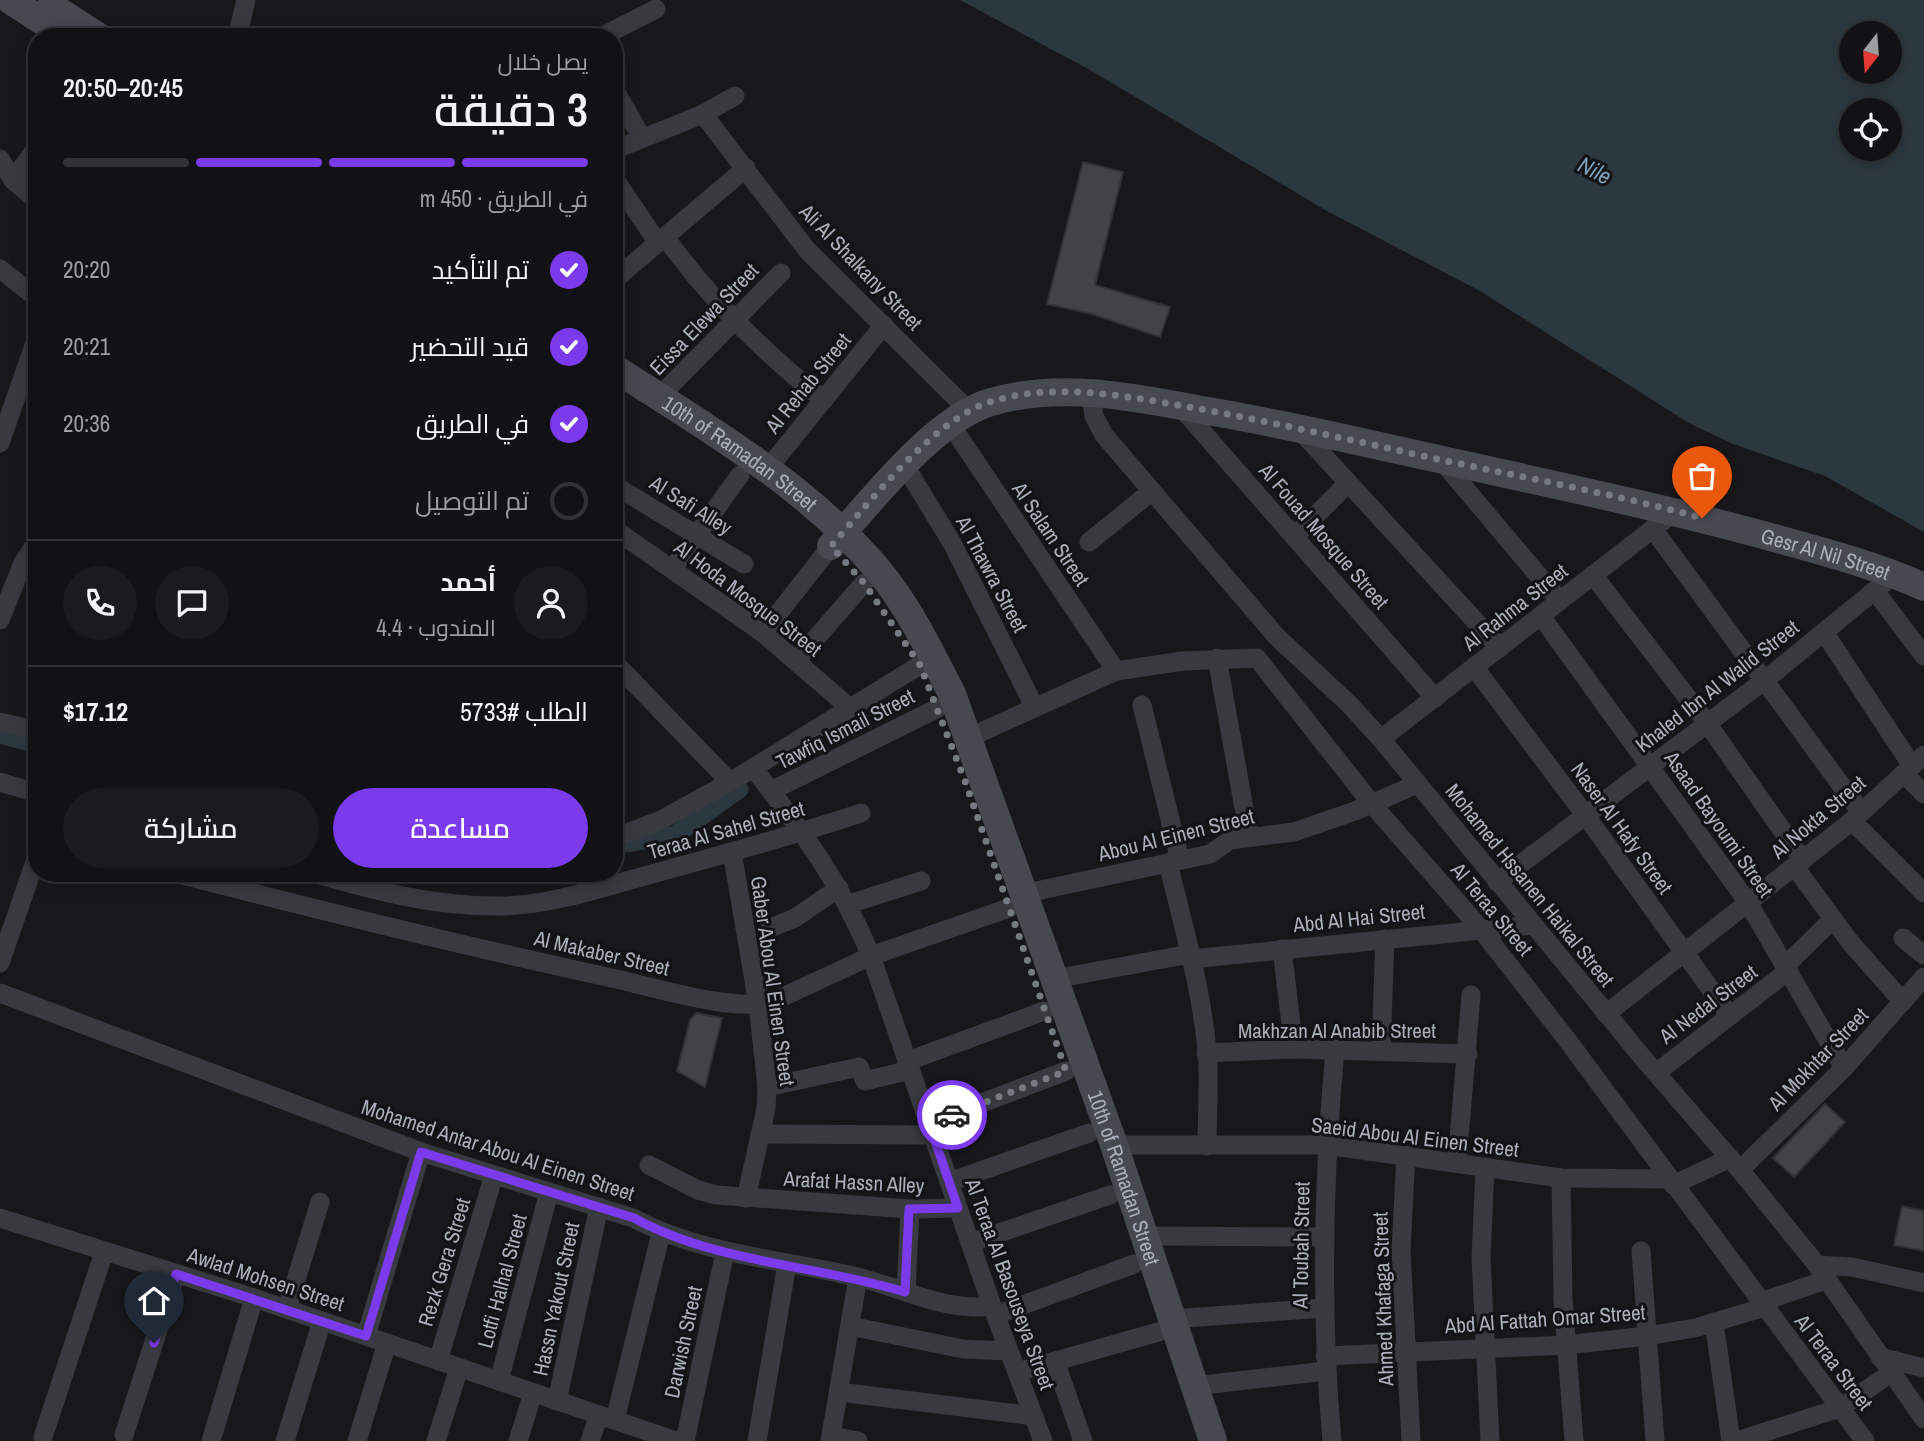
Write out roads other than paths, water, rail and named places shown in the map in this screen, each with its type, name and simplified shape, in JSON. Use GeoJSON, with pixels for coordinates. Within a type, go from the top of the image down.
{"type":"FeatureCollection","features":[{"type":"Feature","properties":{"kind":"main road"},"geometry":{"type":"LineString","coordinates":[[10,0],[53,28]]}},
{"type":"Feature","properties":{"kind":"main road"},"geometry":{"type":"LineString","coordinates":[[42,0],[85,28]]}},
{"type":"Feature","properties":{"kind":"main road","name":"10th of Ramadan Street"},"geometry":{"type":"LineString","coordinates":[[623,374],[659,397],[880,573],[952,694],[968,738],[1016,901],[1044,1011],[1066,1071],[1101,1139],[1143,1236],[1196,1441]]}},
{"type":"Feature","properties":{"kind":"main road","name":"Gesr Al Nil Street"},"geometry":{"type":"LineString","coordinates":[[837,539],[905,466],[959,416],[1012,397],[1091,393],[1178,405],[1298,428],[1676,511],[1885,582],[1924,587]]}},
{"type":"Feature","properties":{"kind":"main road","name":"10th of Ramadan Street"},"geometry":{"type":"LineString","coordinates":[[623,394],[687,436],[753,473]]}},
{"type":"Feature","properties":{"kind":"main road","name":"10th of Ramadan Street"},"geometry":{"type":"LineString","coordinates":[[837,539],[920,665],[1016,901],[1054,979],[1101,1139],[1110,1195],[1134,1264],[1194,1386],[1213,1441]]}},
{"type":"Feature","properties":{"kind":"street"},"geometry":{"type":"LineString","coordinates":[[239,28],[246,0]]}},
{"type":"Feature","properties":{"kind":"street"},"geometry":{"type":"LineString","coordinates":[[619,28],[656,9]]}},
{"type":"Feature","properties":{"kind":"street"},"geometry":{"type":"LineString","coordinates":[[623,146],[703,114],[735,96]]}},
{"type":"Feature","properties":{"kind":"street"},"geometry":{"type":"LineString","coordinates":[[623,105],[642,138]]}},
{"type":"Feature","properties":{"kind":"street","name":"Ali Al Shalkany Street"},"geometry":{"type":"LineString","coordinates":[[703,114],[807,250],[884,325],[959,416]]}},
{"type":"Feature","properties":{"kind":"street"},"geometry":{"type":"LineString","coordinates":[[0,159],[13,180],[28,193]]}},
{"type":"Feature","properties":{"kind":"street"},"geometry":{"type":"LineString","coordinates":[[13,180],[28,162]]}},
{"type":"Feature","properties":{"kind":"street"},"geometry":{"type":"LineString","coordinates":[[623,272],[746,168]]}},
{"type":"Feature","properties":{"kind":"street"},"geometry":{"type":"LineString","coordinates":[[623,190],[661,240],[733,322],[777,364],[824,400]]}},
{"type":"Feature","properties":{"kind":"street"},"geometry":{"type":"LineString","coordinates":[[0,269],[28,291]]}},
{"type":"Feature","properties":{"kind":"street","name":"Eissa Elewa Street"},"geometry":{"type":"LineString","coordinates":[[659,397],[781,273]]}},
{"type":"Feature","properties":{"kind":"street","name":"Al Rehab Street"},"geometry":{"type":"LineString","coordinates":[[673,568],[696,536],[824,400],[884,325]]}},
{"type":"Feature","properties":{"kind":"street"},"geometry":{"type":"LineString","coordinates":[[0,443],[28,363]]}},
{"type":"Feature","properties":{"kind":"street","name":"Mohamed Hssanen Haikal Street"},"geometry":{"type":"LineString","coordinates":[[1091,393],[1094,416],[1104,435],[1276,637],[1349,704],[1381,739],[1606,1014],[1735,1164],[1821,1273],[1924,1419]]}},
{"type":"Feature","properties":{"kind":"street","name":"Al Fouad Mosque Street"},"geometry":{"type":"LineString","coordinates":[[1178,405],[1435,698]]}},
{"type":"Feature","properties":{"kind":"street","name":"Al Salam Street"},"geometry":{"type":"LineString","coordinates":[[959,416],[1116,671]]}},
{"type":"Feature","properties":{"kind":"street"},"geometry":{"type":"LineString","coordinates":[[1298,428],[1500,648]]}},
{"type":"Feature","properties":{"kind":"street"},"geometry":{"type":"LineString","coordinates":[[1441,460],[1560,601]]}},
{"type":"Feature","properties":{"kind":"street","name":"Al Thawra Street"},"geometry":{"type":"LineString","coordinates":[[905,466],[958,554],[1034,706]]}},
{"type":"Feature","properties":{"kind":"street"},"geometry":{"type":"LineString","coordinates":[[1294,537],[1348,483]]}},
{"type":"Feature","properties":{"kind":"street","name":"Al Safi Alley"},"geometry":{"type":"LineString","coordinates":[[623,491],[744,564]]}},
{"type":"Feature","properties":{"kind":"street"},"geometry":{"type":"LineString","coordinates":[[1089,542],[1152,491]]}},
{"type":"Feature","properties":{"kind":"street","name":"Al Rahma Street"},"geometry":{"type":"LineString","coordinates":[[1381,739],[1676,511]]}},
{"type":"Feature","properties":{"kind":"street"},"geometry":{"type":"LineString","coordinates":[[1653,529],[1765,681],[1857,816],[1924,893]]}},
{"type":"Feature","properties":{"kind":"street","name":"Al Hoda Mosque Street"},"geometry":{"type":"LineString","coordinates":[[623,535],[763,634],[850,708]]}},
{"type":"Feature","properties":{"kind":"street"},"geometry":{"type":"LineString","coordinates":[[763,634],[837,539]]}},
{"type":"Feature","properties":{"kind":"street"},"geometry":{"type":"LineString","coordinates":[[0,620],[28,556]]}},
{"type":"Feature","properties":{"kind":"street"},"geometry":{"type":"LineString","coordinates":[[1593,575],[1707,723],[1833,919],[1903,1003]]}},
{"type":"Feature","properties":{"kind":"street"},"geometry":{"type":"LineString","coordinates":[[1885,582],[1924,656]]}},
{"type":"Feature","properties":{"kind":"street","name":"Khaled Ibn Al Walid Street"},"geometry":{"type":"LineString","coordinates":[[1497,882],[1765,681],[1885,582]]}},
{"type":"Feature","properties":{"kind":"street"},"geometry":{"type":"LineString","coordinates":[[796,661],[864,583]]}},
{"type":"Feature","properties":{"kind":"street","name":"Asaad Bayoumi Street"},"geometry":{"type":"LineString","coordinates":[[1541,615],[1749,904],[1844,1068]]}},
{"type":"Feature","properties":{"kind":"street"},"geometry":{"type":"LineString","coordinates":[[1824,632],[1913,765],[1924,793]]}},
{"type":"Feature","properties":{"kind":"street","name":"Al Teraa Street"},"geometry":{"type":"LineString","coordinates":[[968,738],[1116,671],[1149,664],[1217,658],[1251,657],[1260,661],[1371,803],[1480,928],[1565,1037],[1865,1441]]}},
{"type":"Feature","properties":{"kind":"street"},"geometry":{"type":"LineString","coordinates":[[1217,658],[1250,836]]}},
{"type":"Feature","properties":{"kind":"street","name":"Teraa Al Sahel Street"},"geometry":{"type":"LineString","coordinates":[[623,835],[659,821],[730,782],[920,665]]}},
{"type":"Feature","properties":{"kind":"street","name":"Naser Al Hafy Street"},"geometry":{"type":"LineString","coordinates":[[1474,667],[1586,816],[1730,1016]]}},
{"type":"Feature","properties":{"kind":"street"},"geometry":{"type":"LineString","coordinates":[[623,672],[730,782]]}},
{"type":"Feature","properties":{"kind":"street"},"geometry":{"type":"LineString","coordinates":[[1142,705],[1174,862],[1206,1053],[1207,1146]]}},
{"type":"Feature","properties":{"kind":"street","name":"Tawfiq Ismail Street"},"geometry":{"type":"LineString","coordinates":[[771,792],[938,708]]}},
{"type":"Feature","properties":{"kind":"street"},"geometry":{"type":"LineString","coordinates":[[0,722],[28,729]]}},
{"type":"Feature","properties":{"kind":"street","name":"Al Nokta Street"},"geometry":{"type":"LineString","coordinates":[[1606,1014],[1799,864],[1913,765]]}},
{"type":"Feature","properties":{"kind":"street","name":"Al Teraa Al Basouseya Street"},"geometry":{"type":"LineString","coordinates":[[753,768],[803,832],[844,896],[871,956],[970,1243],[1043,1441]]}},
{"type":"Feature","properties":{"kind":"street"},"geometry":{"type":"LineString","coordinates":[[0,782],[28,790]]}},
{"type":"Feature","properties":{"kind":"street","name":"Abou Al Einen Street"},"geometry":{"type":"LineString","coordinates":[[1016,901],[1213,853],[1230,840],[1294,832],[1417,784]]}},
{"type":"Feature","properties":{"kind":"street","name":"Teraa Al Sahel Street"},"geometry":{"type":"LineString","coordinates":[[623,882],[862,813]]}},
{"type":"Feature","properties":{"kind":"street","name":"Gaber Abou Al Einen Street"},"geometry":{"type":"LineString","coordinates":[[732,852],[758,1004],[767,1087],[746,1198]]}},
{"type":"Feature","properties":{"kind":"street"},"geometry":{"type":"LineString","coordinates":[[770,928],[844,896],[921,881]]}},
{"type":"Feature","properties":{"kind":"street"},"geometry":{"type":"LineString","coordinates":[[0,963],[28,882]]}},
{"type":"Feature","properties":{"kind":"street","name":"Al Makaber Street"},"geometry":{"type":"LineString","coordinates":[[210,882],[415,935],[695,997],[758,1004],[774,1001],[871,956],[1016,901]]}},
{"type":"Feature","properties":{"kind":"street","name":"Teraa Al Sahel Street"},"geometry":{"type":"LineString","coordinates":[[348,882],[403,896],[500,906],[567,897],[622,882]]}},
{"type":"Feature","properties":{"kind":"street","name":"Al Nedal Street"},"geometry":{"type":"LineString","coordinates":[[1656,1073],[1787,969],[1833,919]]}},
{"type":"Feature","properties":{"kind":"street","name":"Abd Al Hai Street"},"geometry":{"type":"LineString","coordinates":[[1054,979],[1191,957],[1532,925]]}},
{"type":"Feature","properties":{"kind":"street"},"geometry":{"type":"LineString","coordinates":[[1903,937],[1924,955]]}},
{"type":"Feature","properties":{"kind":"street"},"geometry":{"type":"LineString","coordinates":[[1381,1049],[1385,939]]}},
{"type":"Feature","properties":{"kind":"street"},"geometry":{"type":"LineString","coordinates":[[1283,949],[1294,1049]]}},
{"type":"Feature","properties":{"kind":"street","name":"Al Mokhtar Street"},"geometry":{"type":"LineString","coordinates":[[1671,1182],[1735,1164],[1844,1068],[1924,977]]}},
{"type":"Feature","properties":{"kind":"street","name":"Mohamed Antar Abou Al Einen Street"},"geometry":{"type":"LineString","coordinates":[[0,993],[421,1152],[634,1218],[661,1233],[725,1251],[858,1278],[948,1306],[994,1310],[1134,1264]]}},
{"type":"Feature","properties":{"kind":"street"},"geometry":{"type":"LineString","coordinates":[[1457,1163],[1471,995]]}},
{"type":"Feature","properties":{"kind":"street"},"geometry":{"type":"LineString","coordinates":[[767,1087],[859,1067],[865,1081],[1044,1011]]}},
{"type":"Feature","properties":{"kind":"street","name":"Al Toubah Street"},"geometry":{"type":"LineString","coordinates":[[1332,1441],[1325,1363],[1323,1237],[1326,1145],[1335,1049]]}},
{"type":"Feature","properties":{"kind":"street","name":"Makhzan Al Anabib Street"},"geometry":{"type":"LineString","coordinates":[[1206,1053],[1381,1049],[1468,1054]]}},
{"type":"Feature","properties":{"kind":"street"},"geometry":{"type":"LineString","coordinates":[[760,1134],[931,1129],[1066,1071]]}},
{"type":"Feature","properties":{"kind":"street","name":"Saeid Abou Al Einen Street"},"geometry":{"type":"LineString","coordinates":[[949,1182],[1101,1139],[1207,1146],[1326,1145],[1560,1178],[1671,1182]]}},
{"type":"Feature","properties":{"kind":"street"},"geometry":{"type":"LineString","coordinates":[[366,1336],[421,1152]]}},
{"type":"Feature","properties":{"kind":"street","name":"Ahmed Khafaga Street"},"geometry":{"type":"LineString","coordinates":[[1406,1155],[1401,1250],[1411,1441]]}},
{"type":"Feature","properties":{"kind":"street","name":"Arafat Hassn Alley"},"geometry":{"type":"LineString","coordinates":[[649,1165],[698,1190],[746,1198],[909,1209],[958,1208]]}},
{"type":"Feature","properties":{"kind":"street"},"geometry":{"type":"LineString","coordinates":[[1485,1167],[1481,1227],[1490,1441]]}},
{"type":"Feature","properties":{"kind":"street","name":"Rezk Gera Street"},"geometry":{"type":"LineString","coordinates":[[438,1361],[494,1175]]}},
{"type":"Feature","properties":{"kind":"street"},"geometry":{"type":"LineString","coordinates":[[1560,1178],[1566,1345],[1574,1441]]}},
{"type":"Feature","properties":{"kind":"street","name":"Lotfi Halhal Street"},"geometry":{"type":"LineString","coordinates":[[499,1381],[549,1192]]}},
{"type":"Feature","properties":{"kind":"street"},"geometry":{"type":"LineString","coordinates":[[970,1243],[1110,1195]]}},
{"type":"Feature","properties":{"kind":"street"},"geometry":{"type":"LineString","coordinates":[[287,1309],[320,1202]]}},
{"type":"Feature","properties":{"kind":"street","name":"Hassn Yakout Street"},"geometry":{"type":"LineString","coordinates":[[557,1401],[599,1207]]}},
{"type":"Feature","properties":{"kind":"street"},"geometry":{"type":"LineString","coordinates":[[905,1292],[909,1209]]}},
{"type":"Feature","properties":{"kind":"street","name":"Awlad Mohsen Street"},"geometry":{"type":"LineString","coordinates":[[0,1218],[254,1298],[665,1439]]}},
{"type":"Feature","properties":{"kind":"street"},"geometry":{"type":"LineString","coordinates":[[590,1441],[607,1417],[661,1233]]}},
{"type":"Feature","properties":{"kind":"street"},"geometry":{"type":"LineString","coordinates":[[1143,1236],[1323,1237]]}},
{"type":"Feature","properties":{"kind":"street"},"geometry":{"type":"LineString","coordinates":[[43,1437],[104,1251]]}},
{"type":"Feature","properties":{"kind":"street","name":"Darwish Street"},"geometry":{"type":"LineString","coordinates":[[685,1441],[725,1251]]}},
{"type":"Feature","properties":{"kind":"street"},"geometry":{"type":"LineString","coordinates":[[1641,1251],[1656,1441]]}},
{"type":"Feature","properties":{"kind":"street"},"geometry":{"type":"LineString","coordinates":[[757,1441],[786,1264]]}},
{"type":"Feature","properties":{"kind":"street"},"geometry":{"type":"LineString","coordinates":[[1821,1273],[1844,1266],[1924,1283]]}},
{"type":"Feature","properties":{"kind":"street","name":"Abd Al Fattah Omar Street"},"geometry":{"type":"LineString","coordinates":[[1194,1386],[1407,1352],[1566,1345],[1647,1336],[1714,1322],[1763,1305],[1821,1273]]}},
{"type":"Feature","properties":{"kind":"street"},"geometry":{"type":"LineString","coordinates":[[124,1434],[176,1274]]}},
{"type":"Feature","properties":{"kind":"street"},"geometry":{"type":"LineString","coordinates":[[858,1278],[830,1439],[858,1441]]}},
{"type":"Feature","properties":{"kind":"street"},"geometry":{"type":"LineString","coordinates":[[211,1441],[254,1298]]}},
{"type":"Feature","properties":{"kind":"street"},"geometry":{"type":"LineString","coordinates":[[1017,1372],[1165,1325],[1323,1308]]}},
{"type":"Feature","properties":{"kind":"street"},"geometry":{"type":"LineString","coordinates":[[285,1441],[322,1321]]}},
{"type":"Feature","properties":{"kind":"street"},"geometry":{"type":"LineString","coordinates":[[1714,1322],[1731,1441]]}},
{"type":"Feature","properties":{"kind":"street"},"geometry":{"type":"LineString","coordinates":[[850,1326],[963,1349],[1009,1351]]}},
{"type":"Feature","properties":{"kind":"street"},"geometry":{"type":"LineString","coordinates":[[357,1441],[387,1343]]}},
{"type":"Feature","properties":{"kind":"street"},"geometry":{"type":"LineString","coordinates":[[1055,1362],[1083,1441]]}},
{"type":"Feature","properties":{"kind":"street"},"geometry":{"type":"LineString","coordinates":[[1737,1441],[1840,1408],[1885,1365],[1924,1368]]}},
{"type":"Feature","properties":{"kind":"street"},"geometry":{"type":"LineString","coordinates":[[436,1441],[459,1368]]}},
{"type":"Feature","properties":{"kind":"street"},"geometry":{"type":"LineString","coordinates":[[838,1392],[1034,1416]]}},
{"type":"Feature","properties":{"kind":"street"},"geometry":{"type":"LineString","coordinates":[[518,1441],[533,1393]]}},
{"type":"Feature","properties":{"kind":"water","name":"Nile"},"geometry":{"type":"Polygon","coordinates":[[[960,0],[1924,0],[1924,532],[1825,476],[1733,444],[1689,423],[1480,291],[1327,211],[1090,70],[960,0]]]}},
{"type":"Feature","properties":{"kind":"waterway"},"geometry":{"type":"LineString","coordinates":[[0,734],[28,742]]}},
{"type":"Feature","properties":{"kind":"waterway"},"geometry":{"type":"LineString","coordinates":[[623,844],[675,835],[739,789]]}}]}
